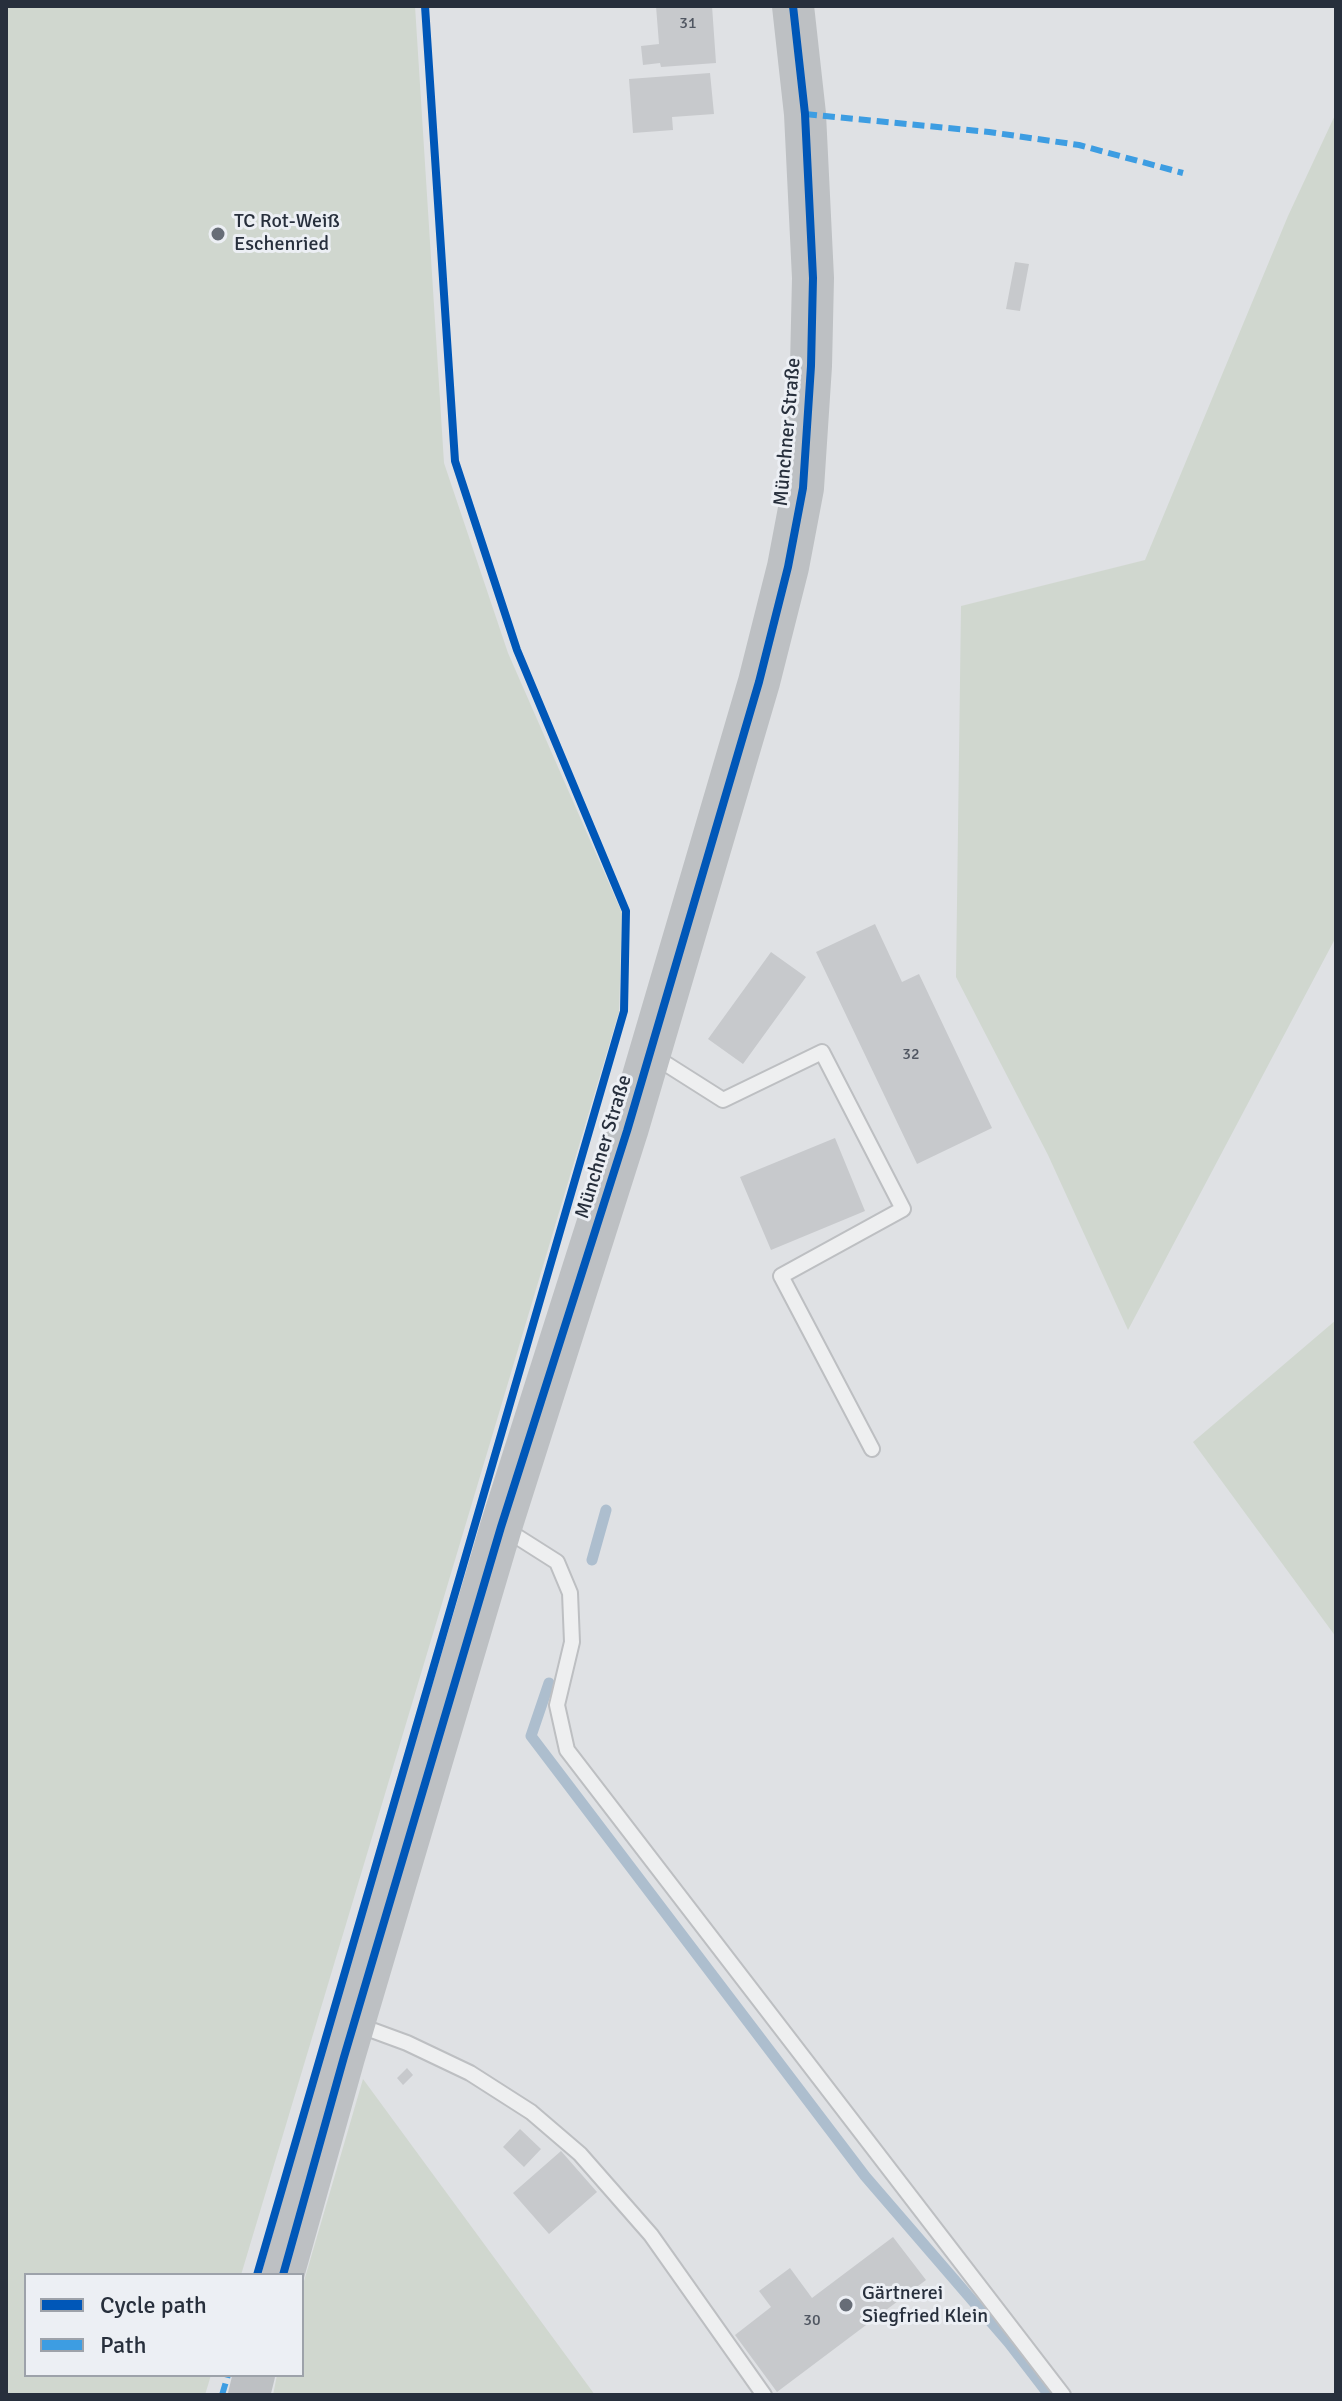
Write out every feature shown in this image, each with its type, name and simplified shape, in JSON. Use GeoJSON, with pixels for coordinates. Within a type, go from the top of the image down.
{"type":"FeatureCollection","features":[{"type":"Feature","properties":{"kind":"street","name":"Münchner Straße"},"geometry":{"type":"LineString","coordinates":[[284,2273],[501,1527],[627,1131],[759,682],[788,567],[803,488],[813,278],[805,114],[793,6]]}},
{"type":"Feature","properties":{"kind":"lane"},"geometry":{"type":"LineString","coordinates":[[648,1052],[723,1100],[822,1052],[903,1209],[781,1276],[872,1449]]}},
{"type":"Feature","properties":{"kind":"lane"},"geometry":{"type":"LineString","coordinates":[[501,1527],[557,1562],[570,1593],[572,1642],[557,1705],[567,1750],[1063,2395]]}},
{"type":"Feature","properties":{"kind":"lane"},"geometry":{"type":"LineString","coordinates":[[354,2024],[407,2043],[470,2073],[531,2112],[580,2154],[651,2235],[764,2395]]}},
{"type":"Feature","properties":{"kind":"shaded area"},"geometry":{"type":"Polygon","coordinates":[[[6,6],[415,6],[444,463],[508,653],[622,913],[619,1012],[242,2273],[24,2273],[24,2377],[210,2377],[205,2395],[6,2395],[6,6]]]}},
{"type":"Feature","properties":{"kind":"shaded area"},"geometry":{"type":"Polygon","coordinates":[[[1336,113],[1336,937],[1128,1330],[1048,1155],[956,977],[961,606],[1145,560],[1288,216],[1336,113]]]}},
{"type":"Feature","properties":{"kind":"shaded area"},"geometry":{"type":"Polygon","coordinates":[[[1336,1320],[1336,1637],[1193,1442],[1336,1320]]]}},
{"type":"Feature","properties":{"kind":"shaded area"},"geometry":{"type":"Polygon","coordinates":[[[363,2079],[595,2395],[273,2395],[277,2377],[304,2377],[304,2281],[363,2079]]]}},
{"type":"Feature","properties":{"kind":"building"},"geometry":{"type":"Polygon","coordinates":[[[656,6],[712,6],[716,63],[661,67],[660,63],[643,65],[641,46],[659,44],[656,6]]]}},
{"type":"Feature","properties":{"kind":"building"},"geometry":{"type":"Polygon","coordinates":[[[710,73],[714,114],[672,117],[673,130],[633,133],[629,79],[710,73]]]}},
{"type":"Feature","properties":{"kind":"building"},"geometry":{"type":"Polygon","coordinates":[[[1015,262],[1029,264],[1020,311],[1006,309],[1015,262]]]}},
{"type":"Feature","properties":{"kind":"building"},"geometry":{"type":"Polygon","coordinates":[[[875,924],[902,982],[919,974],[992,1128],[917,1164],[816,952],[875,924]]]}},
{"type":"Feature","properties":{"kind":"building"},"geometry":{"type":"Polygon","coordinates":[[[771,952],[806,977],[743,1064],[708,1039],[771,952]]]}},
{"type":"Feature","properties":{"kind":"building"},"geometry":{"type":"Polygon","coordinates":[[[835,1138],[865,1211],[771,1250],[740,1177],[835,1138]]]}},
{"type":"Feature","properties":{"kind":"building"},"geometry":{"type":"Polygon","coordinates":[[[407,2068],[413,2075],[403,2085],[397,2078],[407,2068]]]}},
{"type":"Feature","properties":{"kind":"building"},"geometry":{"type":"Polygon","coordinates":[[[520,2129],[541,2149],[524,2167],[503,2147],[520,2129]]]}},
{"type":"Feature","properties":{"kind":"building"},"geometry":{"type":"Polygon","coordinates":[[[561,2151],[597,2192],[549,2234],[513,2193],[561,2151]]]}},
{"type":"Feature","properties":{"kind":"building"},"geometry":{"type":"Polygon","coordinates":[[[893,2237],[926,2280],[777,2392],[735,2335],[771,2307],[759,2291],[790,2268],[812,2298],[893,2237]]]}},
{"type":"Feature","properties":{"kind":"waterway"},"geometry":{"type":"LineString","coordinates":[[592,1560],[606,1510]]}},
{"type":"Feature","properties":{"kind":"waterway"},"geometry":{"type":"LineString","coordinates":[[549,1683],[531,1736],[865,2176],[1009,2343],[1049,2395]]}},
{"type":"Feature","properties":{"kind":"marked path"},"geometry":{"type":"LineString","coordinates":[[805,114],[989,132],[1079,145],[1183,173]]}},
{"type":"Feature","properties":{"kind":"marked path"},"geometry":{"type":"LineString","coordinates":[[222,2395],[227,2377]]}},
{"type":"Feature","properties":{"kind":"cycle path"},"geometry":{"type":"LineString","coordinates":[[258,2273],[624,1011],[626,911],[517,650],[455,461],[425,6]]}},
{"type":"Feature","properties":{"kind":"cycle path"},"geometry":{"type":"LineString","coordinates":[[284,2273],[344,2057],[501,1527],[627,1131],[759,682],[788,567],[803,488],[813,278],[805,114],[793,6]]}},
{"type":"Feature","properties":{"kind":"place","name":"TC Rot-Weiß Eschenried"},"geometry":{"type":"Point","coordinates":[218,234]}},
{"type":"Feature","properties":{"kind":"place","name":"Gärtnerei Siegfried Klein"},"geometry":{"type":"Point","coordinates":[846,2305]}}]}
